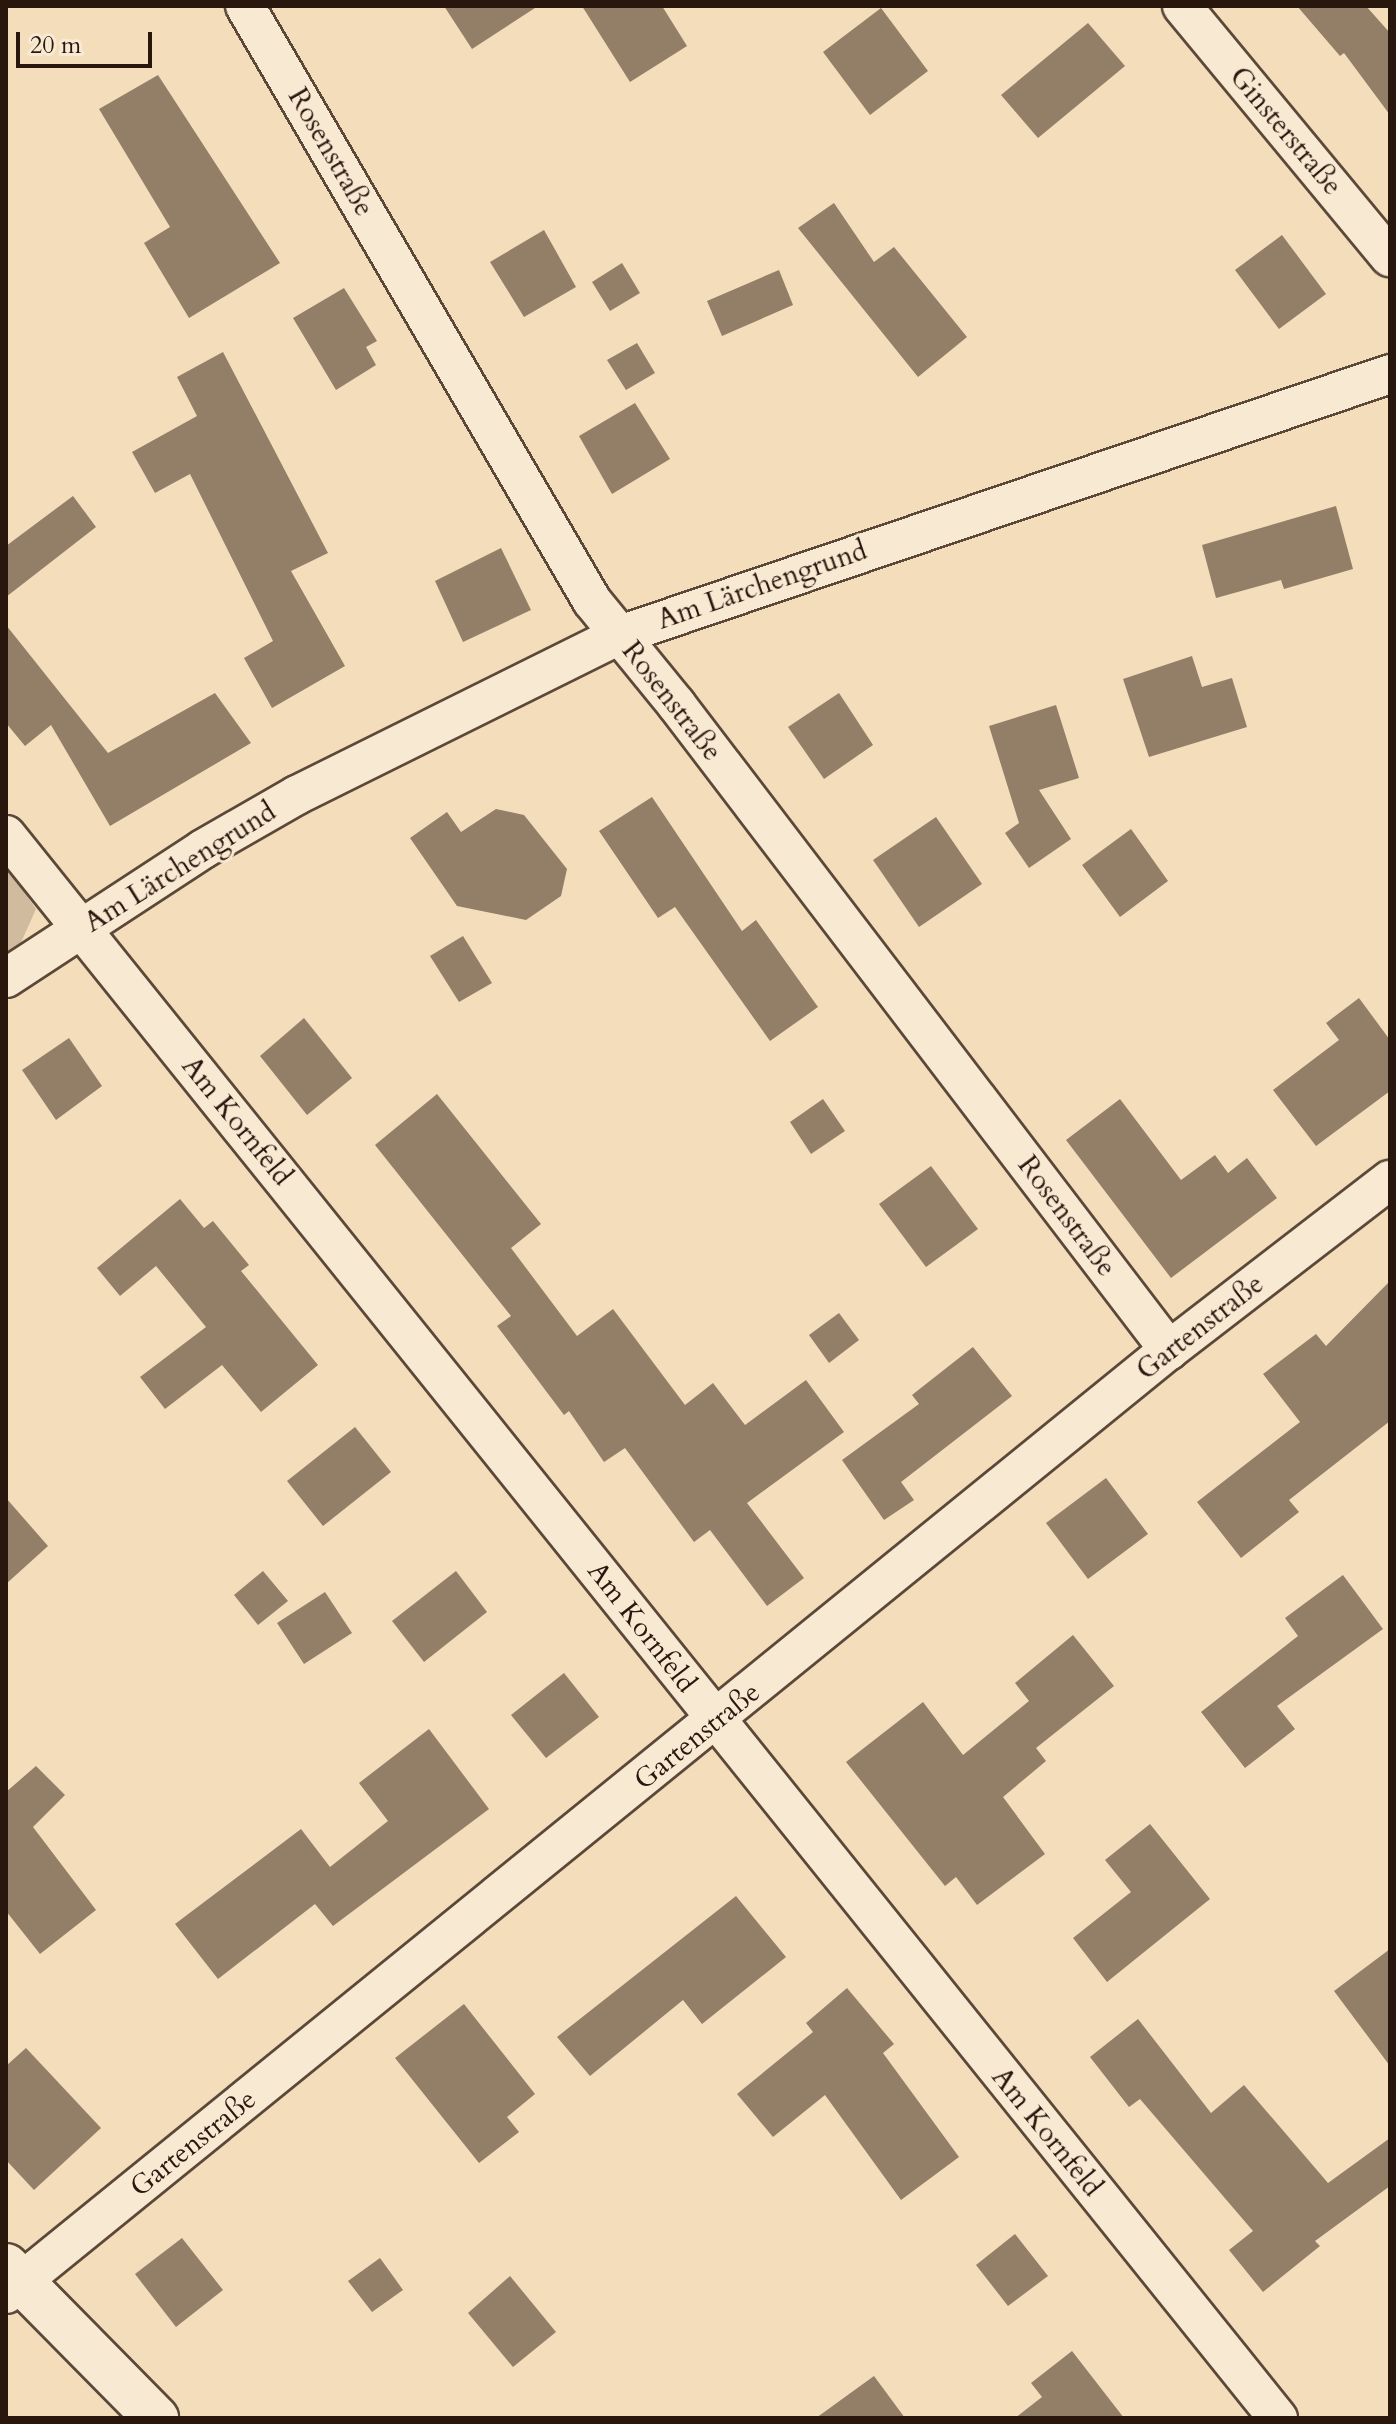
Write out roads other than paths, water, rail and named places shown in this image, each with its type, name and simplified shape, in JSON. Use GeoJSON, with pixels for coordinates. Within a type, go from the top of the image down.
{"type":"FeatureCollection","features":[{"type":"Feature","properties":{"kind":"main road"},"geometry":{"type":"LineString","coordinates":[[11,2281],[156,2418]]}},
{"type":"Feature","properties":{"kind":"street","name":"Rosenstraße"},"geometry":{"type":"LineString","coordinates":[[245,6],[592,601],[1169,1350]]}},
{"type":"Feature","properties":{"kind":"street","name":"Ginsterstraße"},"geometry":{"type":"LineString","coordinates":[[1182,6],[1390,257]]}},
{"type":"Feature","properties":{"kind":"street","name":"Am Lärchengrund"},"geometry":{"type":"LineString","coordinates":[[6,978],[297,795],[620,635],[1390,374]]}},
{"type":"Feature","properties":{"kind":"street","name":"Am Kornfeld"},"geometry":{"type":"LineString","coordinates":[[6,835],[1278,2418]]}},
{"type":"Feature","properties":{"kind":"street","name":"Gartenstraße"},"geometry":{"type":"LineString","coordinates":[[11,2281],[715,1721],[1169,1350],[1390,1180]]}}]}
